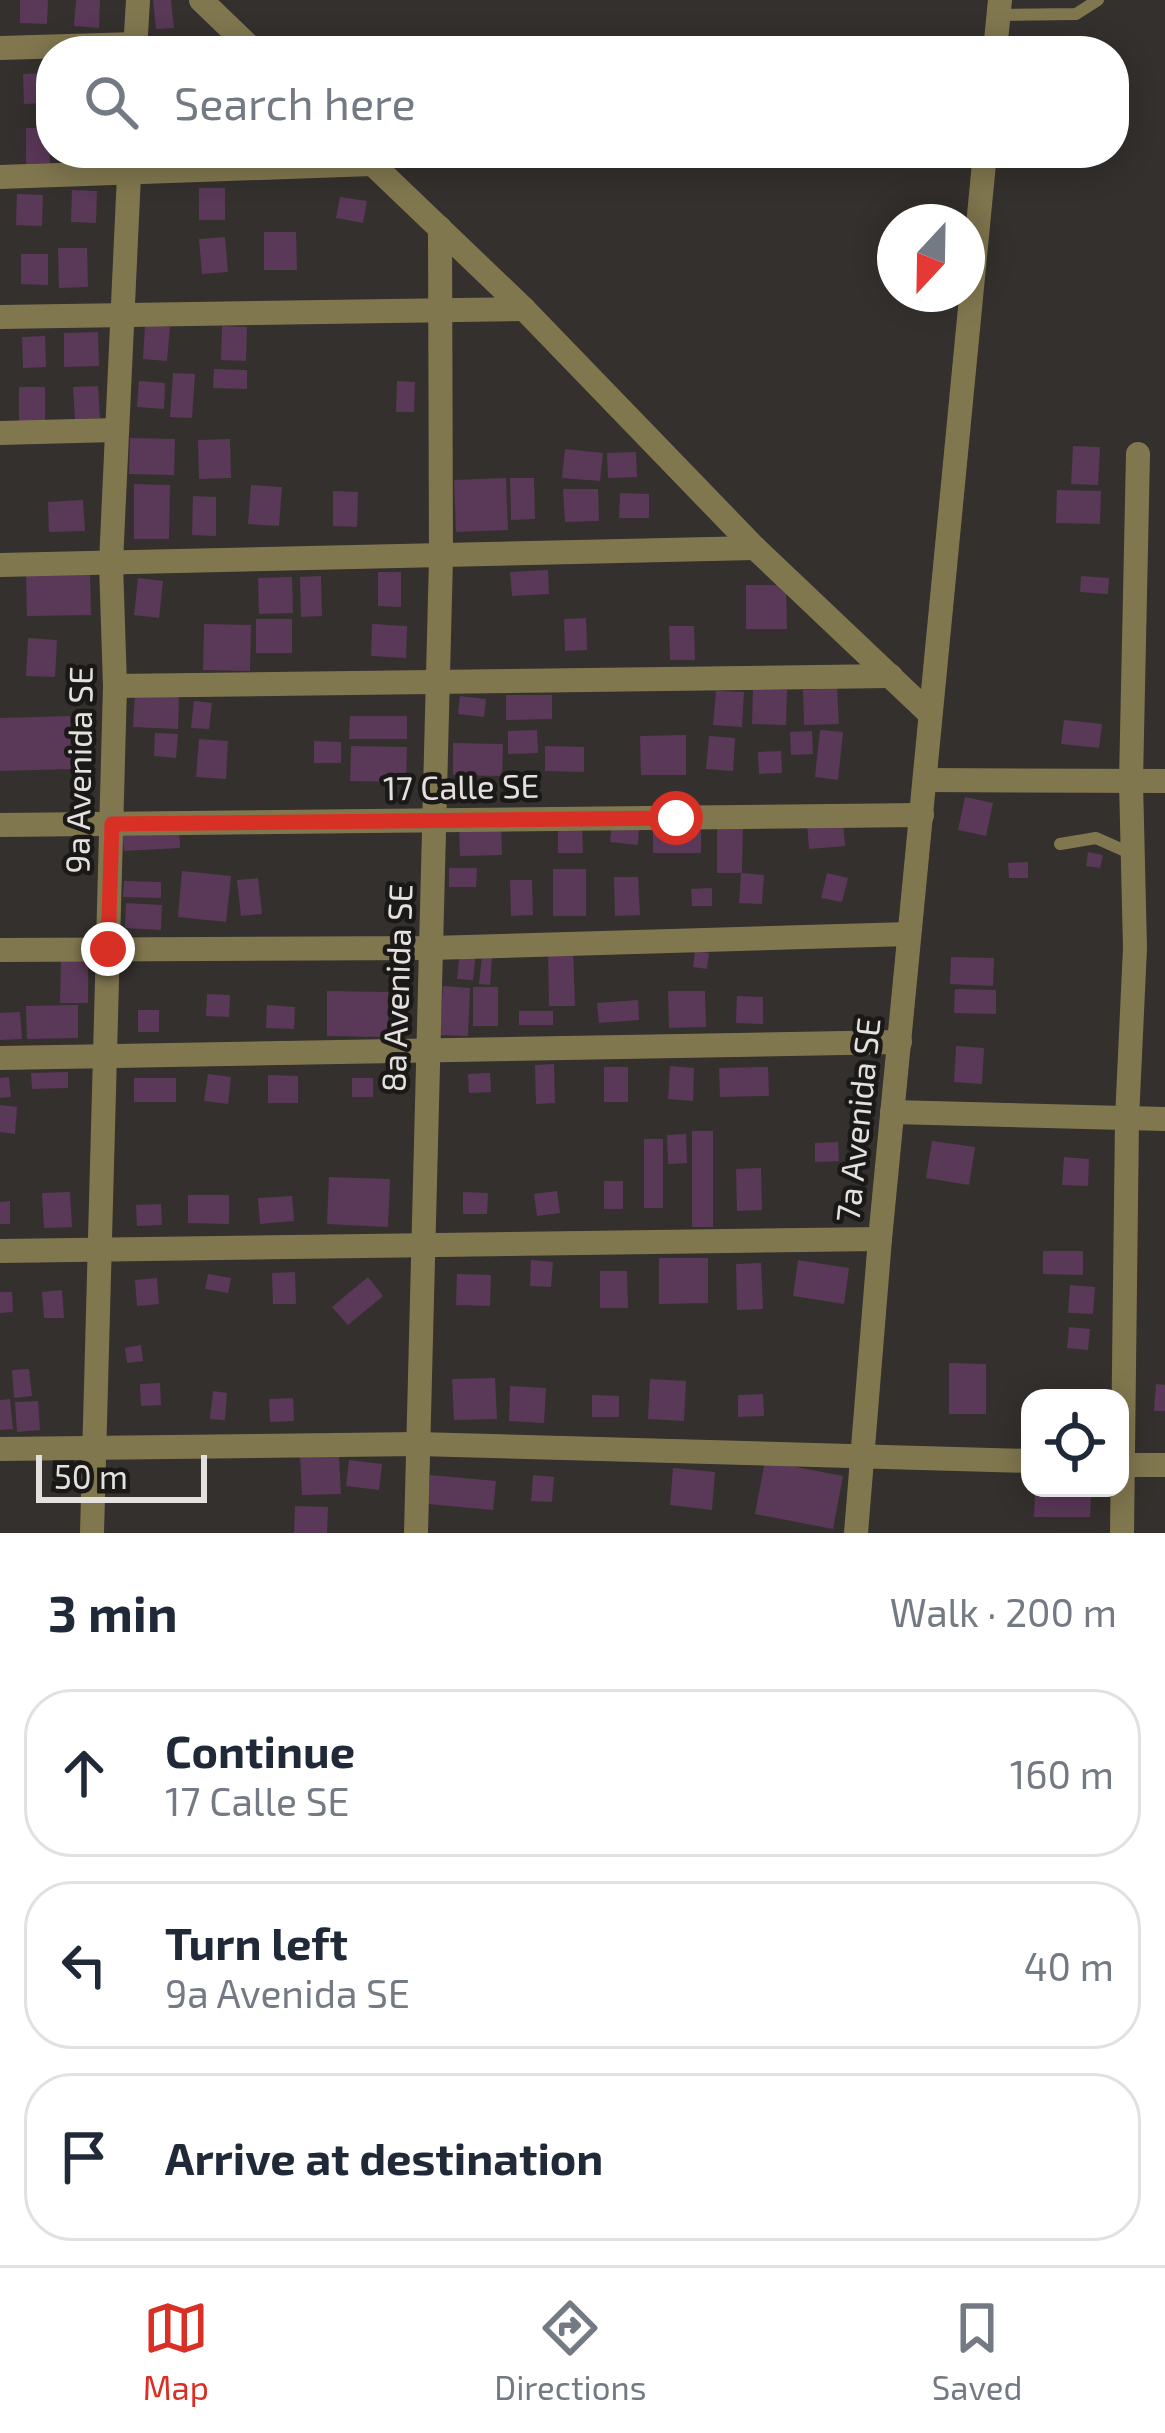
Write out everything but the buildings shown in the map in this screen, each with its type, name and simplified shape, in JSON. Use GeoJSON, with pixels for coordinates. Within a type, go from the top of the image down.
{"type":"FeatureCollection","features":[{"type":"Feature","properties":{"kind":"street"},"geometry":{"type":"LineString","coordinates":[[136,36],[138,0]]}},
{"type":"Feature","properties":{"kind":"street"},"geometry":{"type":"LineString","coordinates":[[201,0],[238,36]]}},
{"type":"Feature","properties":{"kind":"street"},"geometry":{"type":"LineString","coordinates":[[0,48],[36,48]]}},
{"type":"Feature","properties":{"kind":"street"},"geometry":{"type":"LineString","coordinates":[[0,177],[83,168]]}},
{"type":"Feature","properties":{"kind":"street","name":"9a Avenida SE"},"geometry":{"type":"LineString","coordinates":[[92,1533],[115,686],[110,563],[129,168]]}},
{"type":"Feature","properties":{"kind":"street"},"geometry":{"type":"LineString","coordinates":[[377,168],[524,309],[755,548],[930,714]]}},
{"type":"Feature","properties":{"kind":"street","name":"7a Avenida SE"},"geometry":{"type":"LineString","coordinates":[[856,1533],[984,168]]}},
{"type":"Feature","properties":{"kind":"street","name":"8a Avenida SE"},"geometry":{"type":"LineString","coordinates":[[416,1533],[441,558],[440,228]]}},
{"type":"Feature","properties":{"kind":"street"},"geometry":{"type":"LineString","coordinates":[[0,317],[524,309]]}},
{"type":"Feature","properties":{"kind":"street"},"geometry":{"type":"LineString","coordinates":[[0,433],[115,430]]}},
{"type":"Feature","properties":{"kind":"street"},"geometry":{"type":"LineString","coordinates":[[1123,1389],[1135,948],[1131,781],[1138,454]]}},
{"type":"Feature","properties":{"kind":"street"},"geometry":{"type":"LineString","coordinates":[[0,565],[755,548]]}},
{"type":"Feature","properties":{"kind":"street"},"geometry":{"type":"LineString","coordinates":[[115,686],[891,676]]}},
{"type":"Feature","properties":{"kind":"street"},"geometry":{"type":"LineString","coordinates":[[926,780],[1165,781]]}},
{"type":"Feature","properties":{"kind":"street","name":"17 Calle SE"},"geometry":{"type":"LineString","coordinates":[[0,825],[922,815]]}},
{"type":"Feature","properties":{"kind":"street"},"geometry":{"type":"LineString","coordinates":[[0,950],[431,948],[910,934]]}},
{"type":"Feature","properties":{"kind":"street"},"geometry":{"type":"LineString","coordinates":[[0,1058],[899,1042]]}},
{"type":"Feature","properties":{"kind":"street"},"geometry":{"type":"LineString","coordinates":[[892,1112],[1165,1120]]}},
{"type":"Feature","properties":{"kind":"street"},"geometry":{"type":"LineString","coordinates":[[0,1251],[880,1239]]}},
{"type":"Feature","properties":{"kind":"street"},"geometry":{"type":"LineString","coordinates":[[0,1449],[418,1444],[1021,1461]]}},
{"type":"Feature","properties":{"kind":"street"},"geometry":{"type":"LineString","coordinates":[[1129,1465],[1165,1465]]}},
{"type":"Feature","properties":{"kind":"street"},"geometry":{"type":"LineString","coordinates":[[1122,1497],[1122,1533]]}},
{"type":"Feature","properties":{"kind":"lane"},"geometry":{"type":"LineString","coordinates":[[999,8],[1076,14],[1098,0]]}},
{"type":"Feature","properties":{"kind":"lane"},"geometry":{"type":"LineString","coordinates":[[1060,844],[1096,838],[1133,854]]}},
{"type":"Feature","properties":{"kind":"route"},"geometry":{"type":"LineString","coordinates":[[108,949],[112,824],[676,818]]}}]}
